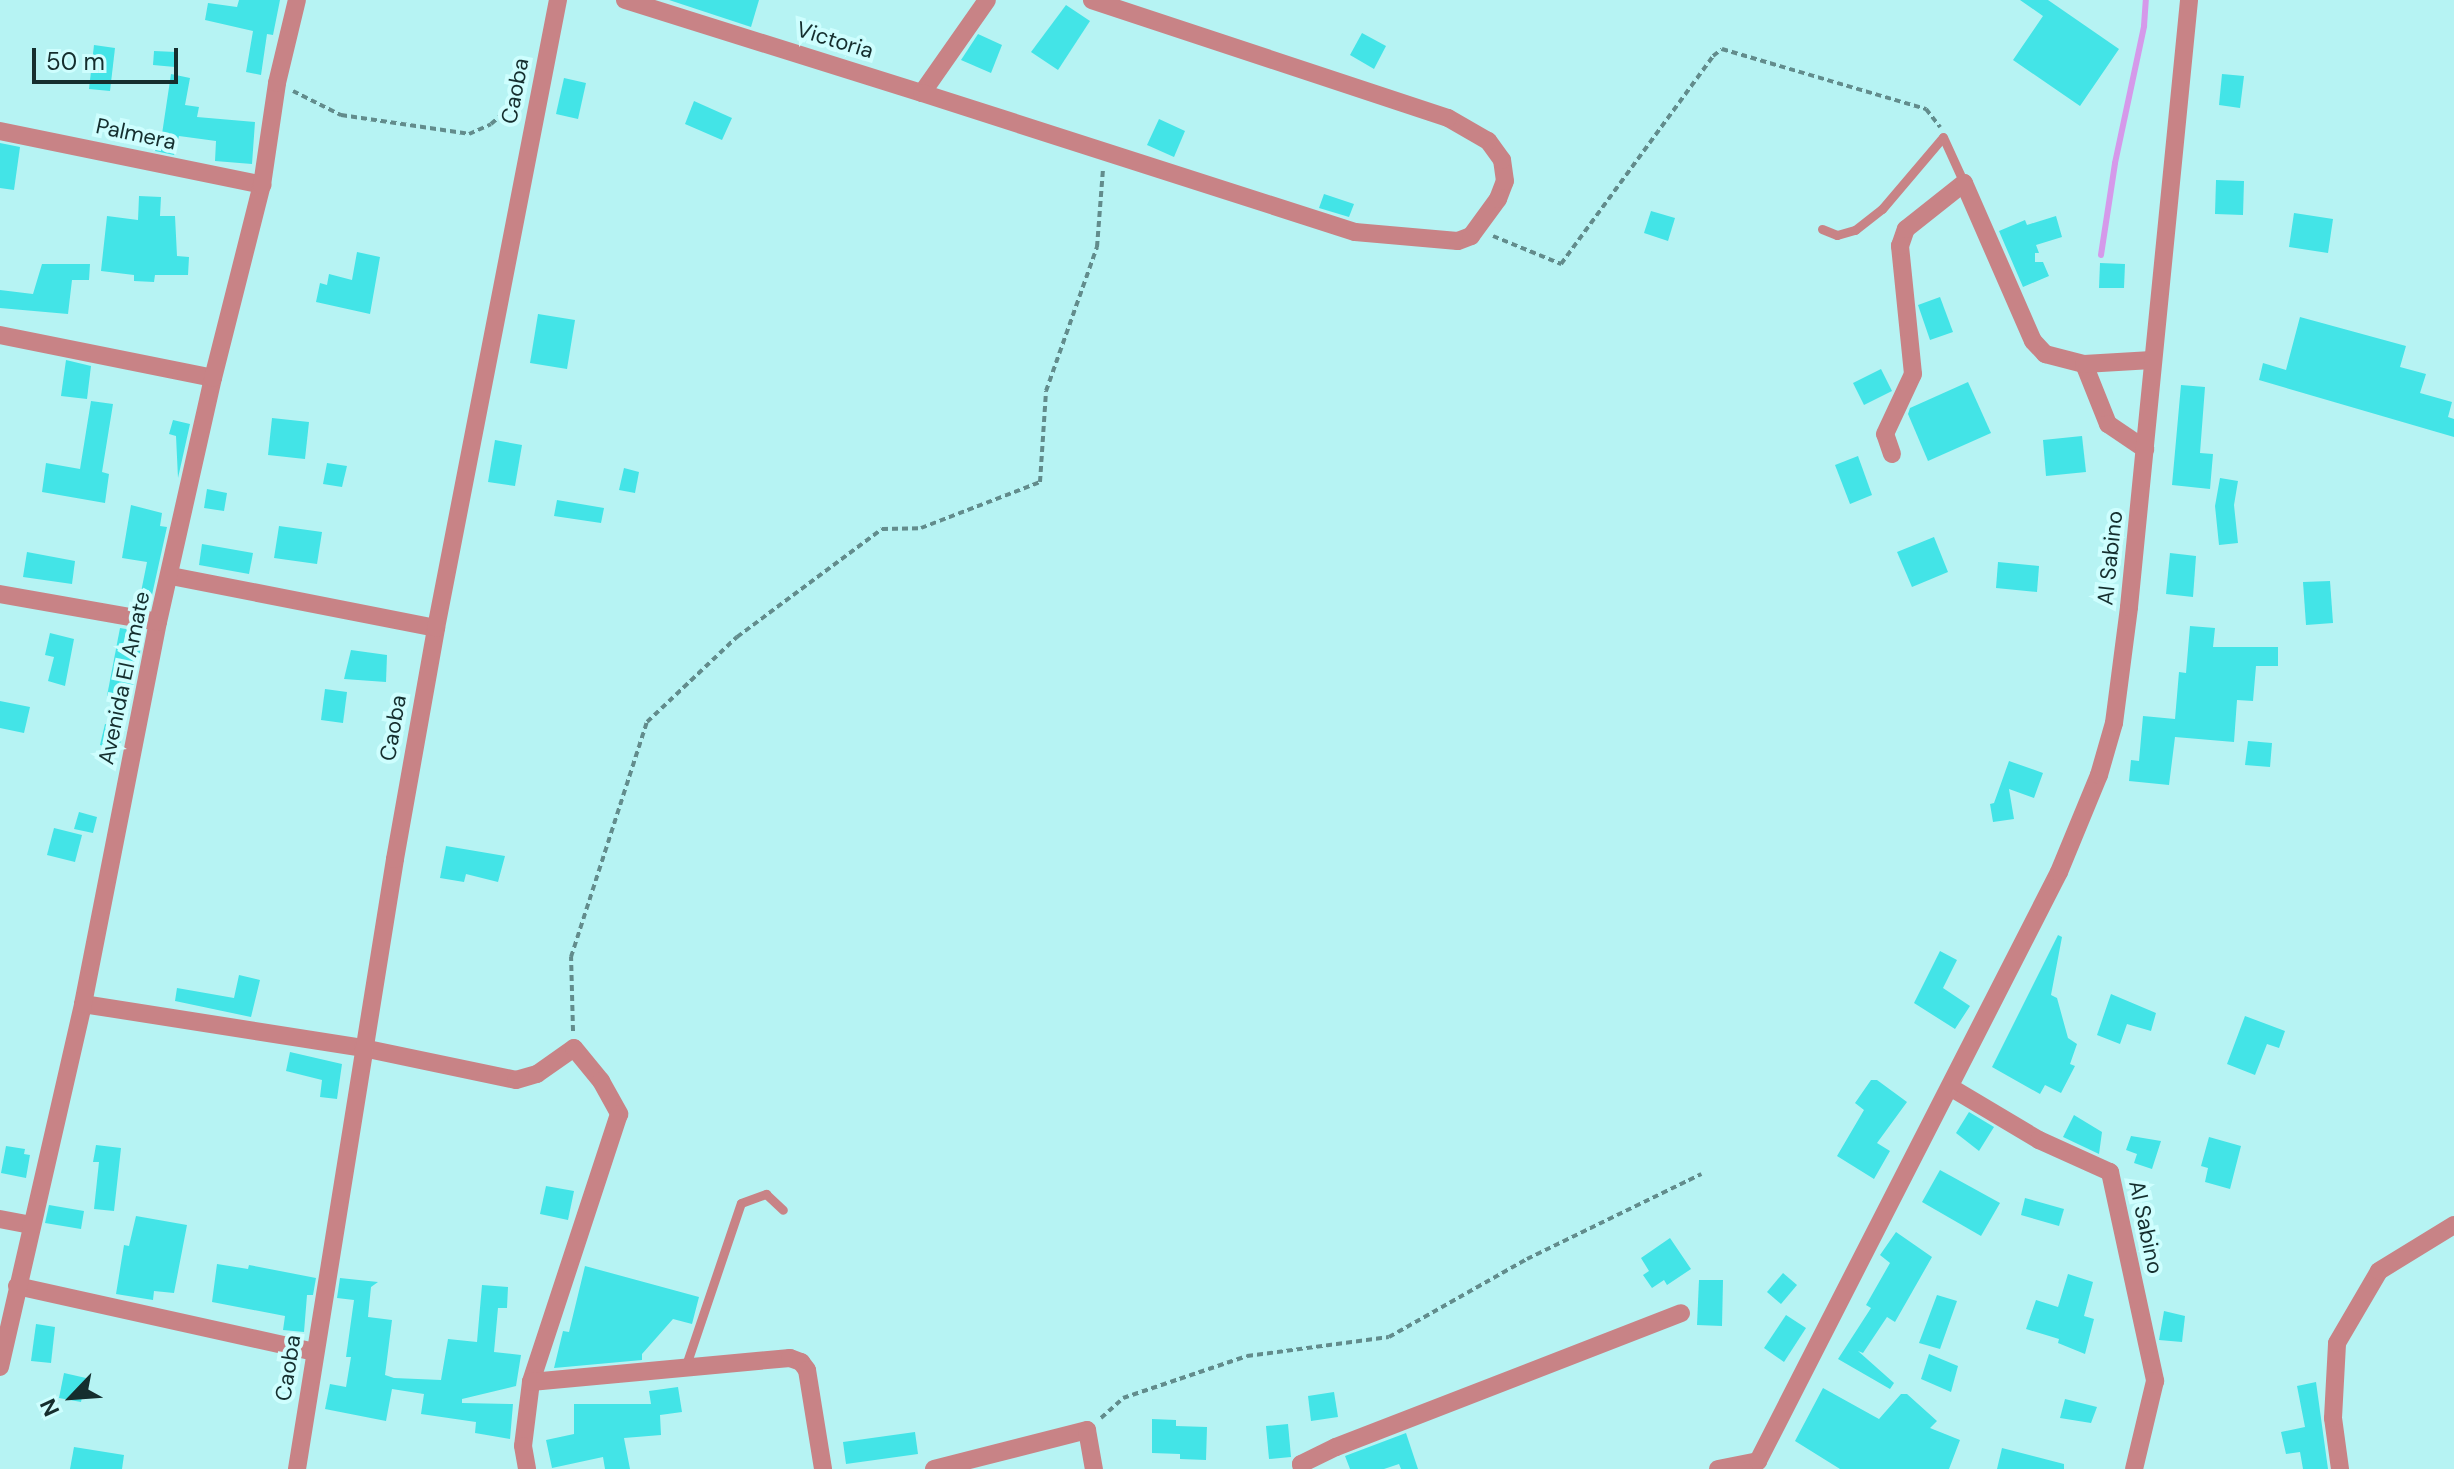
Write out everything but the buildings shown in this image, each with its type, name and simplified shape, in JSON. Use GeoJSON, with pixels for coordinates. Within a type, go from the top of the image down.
{"type":"FeatureCollection","features":[{"type":"Feature","properties":{"kind":"street","name":"Avenida El Amate"},"geometry":{"type":"LineString","coordinates":[[0,1367],[30,1225],[83,1004],[158,622],[171,576],[213,378],[262,185],[277,83],[297,0]]}},
{"type":"Feature","properties":{"kind":"street","name":"Caoba"},"geometry":{"type":"LineString","coordinates":[[297,1469],[363,1048],[436,628],[558,0]]}},
{"type":"Feature","properties":{"kind":"street","name":"Victoria"},"geometry":{"type":"LineString","coordinates":[[625,0],[1355,232],[1458,241],[1477,229]]}},
{"type":"Feature","properties":{"kind":"street"},"geometry":{"type":"LineString","coordinates":[[922,93],[987,0]]}},
{"type":"Feature","properties":{"kind":"street"},"geometry":{"type":"LineString","coordinates":[[1092,0],[1448,118],[1488,141],[1502,160],[1505,181],[1498,199],[1477,229]]}},
{"type":"Feature","properties":{"kind":"street","name":"Al Sabino"},"geometry":{"type":"LineString","coordinates":[[1754,1465],[2059,872],[2099,775],[2114,723],[2145,449],[2189,0]]}},
{"type":"Feature","properties":{"kind":"street","name":"Palmera"},"geometry":{"type":"LineString","coordinates":[[0,131],[262,185]]}},
{"type":"Feature","properties":{"kind":"street"},"geometry":{"type":"LineString","coordinates":[[1892,454],[1885,434],[1913,374],[1900,246],[1906,229],[1964,183],[2033,341],[2045,354],[2084,364],[2152,360]]}},
{"type":"Feature","properties":{"kind":"street"},"geometry":{"type":"LineString","coordinates":[[0,335],[213,378]]}},
{"type":"Feature","properties":{"kind":"street"},"geometry":{"type":"LineString","coordinates":[[2084,364],[2108,424],[2145,449]]}},
{"type":"Feature","properties":{"kind":"street"},"geometry":{"type":"LineString","coordinates":[[171,576],[436,628]]}},
{"type":"Feature","properties":{"kind":"street"},"geometry":{"type":"LineString","coordinates":[[0,594],[158,622]]}},
{"type":"Feature","properties":{"kind":"street"},"geometry":{"type":"LineString","coordinates":[[83,1004],[363,1048],[516,1080],[537,1074],[574,1048],[601,1081],[619,1114],[531,1382],[523,1446],[527,1469]]}},
{"type":"Feature","properties":{"kind":"street","name":"Al Sabino"},"geometry":{"type":"LineString","coordinates":[[1950,1087],[2039,1140],[2110,1172],[2155,1381],[2134,1469]]}},
{"type":"Feature","properties":{"kind":"street"},"geometry":{"type":"LineString","coordinates":[[0,1219],[30,1225]]}},
{"type":"Feature","properties":{"kind":"street"},"geometry":{"type":"LineString","coordinates":[[2340,1469],[2333,1418],[2337,1343],[2379,1271],[2454,1225]]}},
{"type":"Feature","properties":{"kind":"street"},"geometry":{"type":"LineString","coordinates":[[17,1286],[315,1352]]}},
{"type":"Feature","properties":{"kind":"street"},"geometry":{"type":"LineString","coordinates":[[1298,1467],[1336,1447],[1681,1313]]}},
{"type":"Feature","properties":{"kind":"street"},"geometry":{"type":"LineString","coordinates":[[531,1382],[790,1358],[801,1362],[807,1370],[823,1469]]}},
{"type":"Feature","properties":{"kind":"street"},"geometry":{"type":"LineString","coordinates":[[934,1469],[1087,1430],[1094,1469]]}},
{"type":"Feature","properties":{"kind":"street"},"geometry":{"type":"LineString","coordinates":[[1718,1469],[1754,1465]]}},
{"type":"Feature","properties":{"kind":"lane"},"geometry":{"type":"LineString","coordinates":[[1822,229],[1837,235],[1855,230],[1882,209],[1943,137],[1964,183]]}},
{"type":"Feature","properties":{"kind":"lane"},"geometry":{"type":"LineString","coordinates":[[685,1370],[741,1203],[766,1194],[783,1210]]}},
{"type":"Feature","properties":{"kind":"path"},"geometry":{"type":"LineString","coordinates":[[1477,229],[1561,264],[1713,56],[1722,49],[1926,109],[1939,121],[1943,137]]}},
{"type":"Feature","properties":{"kind":"path"},"geometry":{"type":"LineString","coordinates":[[277,83],[341,115],[469,134],[491,124],[541,82]]}},
{"type":"Feature","properties":{"kind":"path"},"geometry":{"type":"LineString","coordinates":[[574,1048],[571,957],[647,722],[737,637],[882,529],[921,528],[1040,482],[1046,391],[1097,247],[1104,154]]}},
{"type":"Feature","properties":{"kind":"path"},"geometry":{"type":"LineString","coordinates":[[1087,1430],[1123,1398],[1247,1356],[1389,1337],[1527,1259],[1701,1174]]}},
{"type":"Feature","properties":{"kind":"waterway"},"geometry":{"type":"LineString","coordinates":[[2101,255],[2115,163],[2144,26],[2146,0]]}}]}
